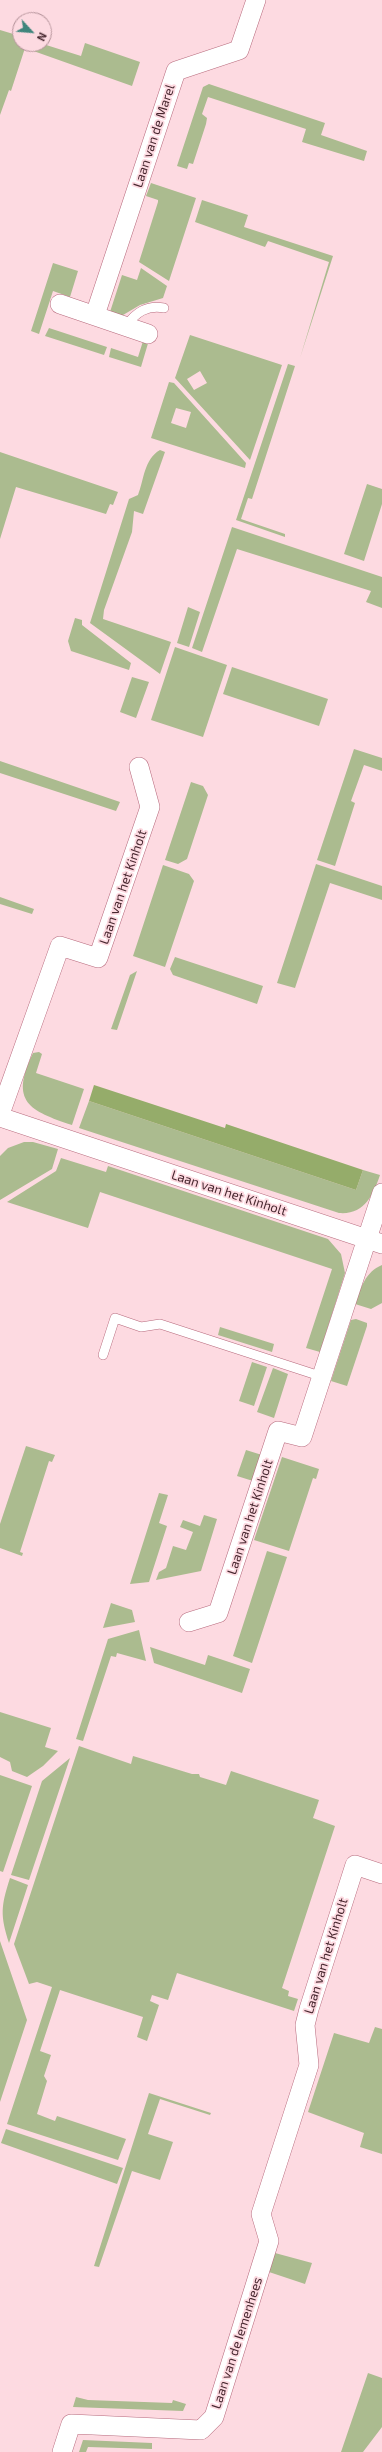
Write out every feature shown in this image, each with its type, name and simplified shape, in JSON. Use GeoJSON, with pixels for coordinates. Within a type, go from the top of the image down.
{"type":"FeatureCollection","features":[{"type":"Feature","properties":{"kind":"street","name":"Laan van de Marel"},"geometry":{"type":"LineString","coordinates":[[95,315],[176,71],[239,50],[256,0]]}},
{"type":"Feature","properties":{"kind":"street"},"geometry":{"type":"LineString","coordinates":[[60,304],[148,334]]}},
{"type":"Feature","properties":{"kind":"street","name":"Laan van het Kinholt"},"geometry":{"type":"LineString","coordinates":[[0,1114],[60,946],[98,958],[150,807],[139,767]]}},
{"type":"Feature","properties":{"kind":"street","name":"Laan van het Kinholt"},"geometry":{"type":"LineString","coordinates":[[0,1117],[374,1241]]}},
{"type":"Feature","properties":{"kind":"street","name":"Laan van het Kinholt"},"geometry":{"type":"LineString","coordinates":[[189,1622],[218,1614],[278,1431],[302,1437],[374,1241],[382,1193]]}},
{"type":"Feature","properties":{"kind":"street","name":"Laan van het Kinholt"},"geometry":{"type":"LineString","coordinates":[[261,2214],[309,2065],[305,2025],[355,1865],[382,1874]]}},
{"type":"Feature","properties":{"kind":"street","name":"Laan van de Iemenhees"},"geometry":{"type":"LineString","coordinates":[[62,2452],[71,2424],[201,2430],[214,2417],[269,2241],[261,2214]]}},
{"type":"Feature","properties":{"kind":"lane"},"geometry":{"type":"LineString","coordinates":[[126,326],[133,316],[143,309],[154,306],[164,308]]}},
{"type":"Feature","properties":{"kind":"lane"},"geometry":{"type":"LineString","coordinates":[[103,1355],[115,1318],[141,1327],[160,1324],[323,1377]]}},
{"type":"Feature","properties":{"kind":"green space"},"geometry":{"type":"Polygon","coordinates":[[[0,30],[12,34],[12,52],[24,52],[11,91],[9,90],[0,115],[0,30]]]}},
{"type":"Feature","properties":{"kind":"green space"},"geometry":{"type":"Polygon","coordinates":[[[85,43],[140,62],[132,86],[36,52],[52,52],[52,47],[81,56],[85,43]]]}},
{"type":"Feature","properties":{"kind":"green space"},"geometry":{"type":"Polygon","coordinates":[[[209,84],[325,123],[321,135],[367,151],[364,161],[302,142],[306,129],[208,97],[202,114],[207,118],[206,124],[193,164],[189,163],[187,169],[177,166],[203,87],[209,84]]]}},
{"type":"Feature","properties":{"kind":"green space"},"geometry":{"type":"Polygon","coordinates":[[[151,183],[196,198],[169,281],[139,262],[158,202],[158,200],[146,196],[151,183]]]}},
{"type":"Feature","properties":{"kind":"green space"},"geometry":{"type":"Polygon","coordinates":[[[202,200],[248,215],[244,227],[333,256],[300,358],[329,262],[268,241],[265,247],[195,222],[202,200]]]}},
{"type":"Feature","properties":{"kind":"green space"},"geometry":{"type":"Polygon","coordinates":[[[53,263],[78,271],[70,297],[53,291],[39,334],[31,331],[53,263]]]}},
{"type":"Feature","properties":{"kind":"green space"},"geometry":{"type":"Polygon","coordinates":[[[141,268],[167,286],[163,298],[140,305],[123,315],[117,315],[110,312],[122,275],[137,280],[141,268]]]}},
{"type":"Feature","properties":{"kind":"green space"},"geometry":{"type":"Polygon","coordinates":[[[49,328],[107,347],[104,355],[45,336],[49,328]]]}},
{"type":"Feature","properties":{"kind":"green space"},"geometry":{"type":"Polygon","coordinates":[[[190,335],[282,365],[250,460],[175,378],[190,335]],[[200,371],[187,379],[194,390],[207,383],[200,371]]]}},
{"type":"Feature","properties":{"kind":"green space"},"geometry":{"type":"Polygon","coordinates":[[[144,338],[149,340],[141,367],[109,357],[111,348],[138,357],[144,338]]]}},
{"type":"Feature","properties":{"kind":"green space"},"geometry":{"type":"Polygon","coordinates":[[[288,364],[295,366],[252,499],[248,498],[241,519],[285,534],[285,537],[236,520],[288,364]]]}},
{"type":"Feature","properties":{"kind":"green space"},"geometry":{"type":"Polygon","coordinates":[[[169,382],[174,383],[246,463],[245,468],[151,438],[169,382]],[[176,408],[171,423],[186,428],[191,412],[176,408]]]}},
{"type":"Feature","properties":{"kind":"green space"},"geometry":{"type":"Polygon","coordinates":[[[160,450],[165,452],[143,514],[134,511],[132,532],[104,610],[103,619],[171,642],[160,674],[90,623],[129,499],[138,495],[145,470],[151,459],[160,450]]]}},
{"type":"Feature","properties":{"kind":"green space"},"geometry":{"type":"Polygon","coordinates":[[[0,452],[118,492],[113,505],[110,504],[106,514],[16,487],[0,539],[0,452]]]}},
{"type":"Feature","properties":{"kind":"green space"},"geometry":{"type":"Polygon","coordinates":[[[367,484],[382,489],[382,504],[364,561],[344,554],[367,484]]]}},
{"type":"Feature","properties":{"kind":"green space"},"geometry":{"type":"Polygon","coordinates":[[[232,527],[382,577],[382,608],[366,602],[371,591],[237,549],[202,652],[192,648],[232,527]]]}},
{"type":"Feature","properties":{"kind":"green space"},"geometry":{"type":"Polygon","coordinates":[[[188,607],[200,612],[189,647],[177,643],[188,607]]]}},
{"type":"Feature","properties":{"kind":"green space"},"geometry":{"type":"Polygon","coordinates":[[[75,618],[82,620],[82,625],[131,663],[129,670],[71,651],[68,641],[75,618]]]}},
{"type":"Feature","properties":{"kind":"green space"},"geometry":{"type":"Polygon","coordinates":[[[175,647],[227,665],[203,737],[151,720],[175,647]]]}},
{"type":"Feature","properties":{"kind":"green space"},"geometry":{"type":"Polygon","coordinates":[[[232,667],[328,699],[319,726],[223,694],[232,667]]]}},
{"type":"Feature","properties":{"kind":"green space"},"geometry":{"type":"Polygon","coordinates":[[[132,677],[149,682],[136,718],[120,712],[132,677]]]}},
{"type":"Feature","properties":{"kind":"green space"},"geometry":{"type":"Polygon","coordinates":[[[354,749],[382,758],[382,771],[364,765],[351,801],[355,803],[335,866],[317,860],[354,749]]]}},
{"type":"Feature","properties":{"kind":"green space"},"geometry":{"type":"Polygon","coordinates":[[[0,761],[120,802],[116,811],[0,773],[0,761]]]}},
{"type":"Feature","properties":{"kind":"green space"},"geometry":{"type":"Polygon","coordinates":[[[191,782],[203,786],[208,795],[187,859],[178,864],[165,860],[191,782]]]}},
{"type":"Feature","properties":{"kind":"green space"},"geometry":{"type":"Polygon","coordinates":[[[316,864],[382,886],[382,900],[330,883],[295,988],[277,983],[316,864]]]}},
{"type":"Feature","properties":{"kind":"green space"},"geometry":{"type":"Polygon","coordinates":[[[163,865],[189,874],[194,881],[165,967],[133,956],[163,865]]]}},
{"type":"Feature","properties":{"kind":"green space"},"geometry":{"type":"Polygon","coordinates":[[[0,897],[34,909],[32,914],[0,904],[0,897]]]}},
{"type":"Feature","properties":{"kind":"green space"},"geometry":{"type":"Polygon","coordinates":[[[175,957],[263,986],[257,1004],[173,975],[170,969],[175,957]]]}},
{"type":"Feature","properties":{"kind":"green space"},"geometry":{"type":"Polygon","coordinates":[[[137,971],[117,1030],[111,1029],[130,975],[137,971]]]}},
{"type":"Feature","properties":{"kind":"green space"},"geometry":{"type":"Polygon","coordinates":[[[39,1052],[42,1054],[36,1073],[84,1089],[72,1125],[45,1115],[35,1109],[28,1102],[24,1094],[23,1083],[26,1070],[33,1053],[39,1052]]]}},
{"type":"Feature","properties":{"kind":"green space"},"geometry":{"type":"Polygon","coordinates":[[[94,1085],[225,1128],[226,1124],[363,1170],[356,1190],[89,1101],[94,1085]]]}},
{"type":"Feature","properties":{"kind":"green space"},"geometry":{"type":"Polygon","coordinates":[[[89,1101],[356,1190],[363,1170],[380,1175],[371,1197],[366,1203],[355,1211],[339,1213],[79,1128],[89,1101]]]}},
{"type":"Feature","properties":{"kind":"green space"},"geometry":{"type":"Polygon","coordinates":[[[24,1142],[33,1142],[58,1149],[52,1169],[0,1200],[0,1156],[8,1148],[24,1142]]]}},
{"type":"Feature","properties":{"kind":"green space"},"geometry":{"type":"Polygon","coordinates":[[[61,1158],[106,1172],[108,1166],[328,1239],[341,1254],[345,1273],[320,1352],[306,1348],[332,1269],[100,1192],[88,1228],[7,1202],[56,1171],[61,1158]]]}},
{"type":"Feature","properties":{"kind":"green space"},"geometry":{"type":"Polygon","coordinates":[[[382,1265],[382,1303],[371,1309],[355,1304],[364,1281],[371,1272],[382,1265]]]}},
{"type":"Feature","properties":{"kind":"green space"},"geometry":{"type":"Polygon","coordinates":[[[356,1319],[367,1323],[367,1326],[347,1386],[331,1381],[351,1320],[356,1319]]]}},
{"type":"Feature","properties":{"kind":"green space"},"geometry":{"type":"Polygon","coordinates":[[[220,1327],[274,1344],[272,1352],[218,1335],[220,1327]]]}},
{"type":"Feature","properties":{"kind":"green space"},"geometry":{"type":"Polygon","coordinates":[[[252,1362],[267,1367],[254,1406],[239,1401],[252,1362]]]}},
{"type":"Feature","properties":{"kind":"green space"},"geometry":{"type":"Polygon","coordinates":[[[273,1368],[288,1374],[274,1418],[257,1412],[273,1368]]]}},
{"type":"Feature","properties":{"kind":"green space"},"geometry":{"type":"Polygon","coordinates":[[[26,1446],[55,1455],[52,1462],[49,1461],[20,1552],[23,1553],[22,1556],[0,1548],[0,1524],[26,1446]]]}},
{"type":"Feature","properties":{"kind":"green space"},"geometry":{"type":"Polygon","coordinates":[[[246,1450],[262,1455],[253,1481],[237,1476],[246,1450]]]}},
{"type":"Feature","properties":{"kind":"green space"},"geometry":{"type":"Polygon","coordinates":[[[282,1457],[319,1469],[316,1479],[313,1478],[289,1551],[254,1540],[282,1457]]]}},
{"type":"Feature","properties":{"kind":"green space"},"geometry":{"type":"Polygon","coordinates":[[[159,1493],[168,1495],[159,1523],[167,1526],[149,1582],[130,1584],[159,1493]]]}},
{"type":"Feature","properties":{"kind":"green space"},"geometry":{"type":"Polygon","coordinates":[[[204,1515],[217,1519],[201,1571],[156,1580],[159,1572],[166,1568],[173,1546],[186,1550],[193,1532],[180,1527],[183,1520],[200,1526],[204,1515]]]}},
{"type":"Feature","properties":{"kind":"green space"},"geometry":{"type":"Polygon","coordinates":[[[267,1551],[287,1557],[252,1663],[233,1656],[267,1551]]]}},
{"type":"Feature","properties":{"kind":"green space"},"geometry":{"type":"Polygon","coordinates":[[[111,1603],[132,1610],[135,1622],[103,1628],[111,1603]]]}},
{"type":"Feature","properties":{"kind":"green space"},"geometry":{"type":"Polygon","coordinates":[[[139,1630],[146,1661],[117,1653],[116,1657],[111,1656],[83,1741],[76,1739],[108,1639],[139,1630]]]}},
{"type":"Feature","properties":{"kind":"green space"},"geometry":{"type":"Polygon","coordinates":[[[150,1647],[205,1665],[208,1655],[250,1669],[242,1693],[154,1663],[150,1647]]]}},
{"type":"Feature","properties":{"kind":"green space"},"geometry":{"type":"Polygon","coordinates":[[[0,1712],[51,1728],[45,1747],[58,1751],[43,1766],[27,1777],[12,1771],[10,1762],[0,1757],[0,1712]]]}},
{"type":"Feature","properties":{"kind":"green space"},"geometry":{"type":"Polygon","coordinates":[[[79,1746],[131,1764],[133,1756],[192,1774],[199,1774],[200,1777],[226,1785],[231,1771],[319,1800],[313,1818],[335,1826],[282,1988],[289,1991],[288,1996],[298,1999],[294,2011],[177,1973],[168,2000],[152,1995],[150,2001],[159,2005],[147,2041],[137,2037],[143,2017],[60,1990],[40,2051],[51,2055],[44,2076],[47,2081],[37,2114],[55,2121],[57,2116],[126,2139],[118,2160],[7,2124],[52,1987],[37,1982],[29,1984],[14,1944],[79,1746]]]}},
{"type":"Feature","properties":{"kind":"green space"},"geometry":{"type":"Polygon","coordinates":[[[70,1758],[29,1880],[11,1875],[42,1781],[70,1758]]]}},
{"type":"Feature","properties":{"kind":"green space"},"geometry":{"type":"Polygon","coordinates":[[[0,1775],[32,1786],[3,1872],[0,1871],[0,1775]]]}},
{"type":"Feature","properties":{"kind":"green space"},"geometry":{"type":"Polygon","coordinates":[[[10,1878],[28,1885],[9,1943],[4,1925],[3,1903],[10,1878]]]}},
{"type":"Feature","properties":{"kind":"green space"},"geometry":{"type":"Polygon","coordinates":[[[0,1941],[27,2020],[0,2102],[0,1941]]]}},
{"type":"Feature","properties":{"kind":"green space"},"geometry":{"type":"Polygon","coordinates":[[[375,2027],[382,2029],[382,2154],[360,2147],[364,2133],[308,2112],[334,2033],[369,2043],[375,2027]]]}},
{"type":"Feature","properties":{"kind":"green space"},"geometry":{"type":"Polygon","coordinates":[[[149,2093],[211,2113],[210,2115],[160,2099],[148,2134],[173,2142],[160,2180],[132,2171],[99,2267],[94,2266],[149,2093]]]}},
{"type":"Feature","properties":{"kind":"green space"},"geometry":{"type":"Polygon","coordinates":[[[6,2129],[123,2168],[117,2184],[1,2143],[6,2129]]]}},
{"type":"Feature","properties":{"kind":"green space"},"geometry":{"type":"Polygon","coordinates":[[[275,2253],[312,2263],[305,2284],[269,2272],[275,2253]]]}},
{"type":"Feature","properties":{"kind":"green space"},"geometry":{"type":"Polygon","coordinates":[[[368,2373],[382,2378],[382,2427],[363,2452],[341,2452],[368,2373]]]}},
{"type":"Feature","properties":{"kind":"green space"},"geometry":{"type":"Polygon","coordinates":[[[76,2397],[88,2400],[172,2403],[173,2400],[186,2404],[183,2411],[73,2407],[76,2397]]]}},
{"type":"Feature","properties":{"kind":"green space"},"geometry":{"type":"Polygon","coordinates":[[[83,2440],[152,2443],[152,2449],[88,2447],[86,2452],[79,2452],[83,2440]]]}}]}
